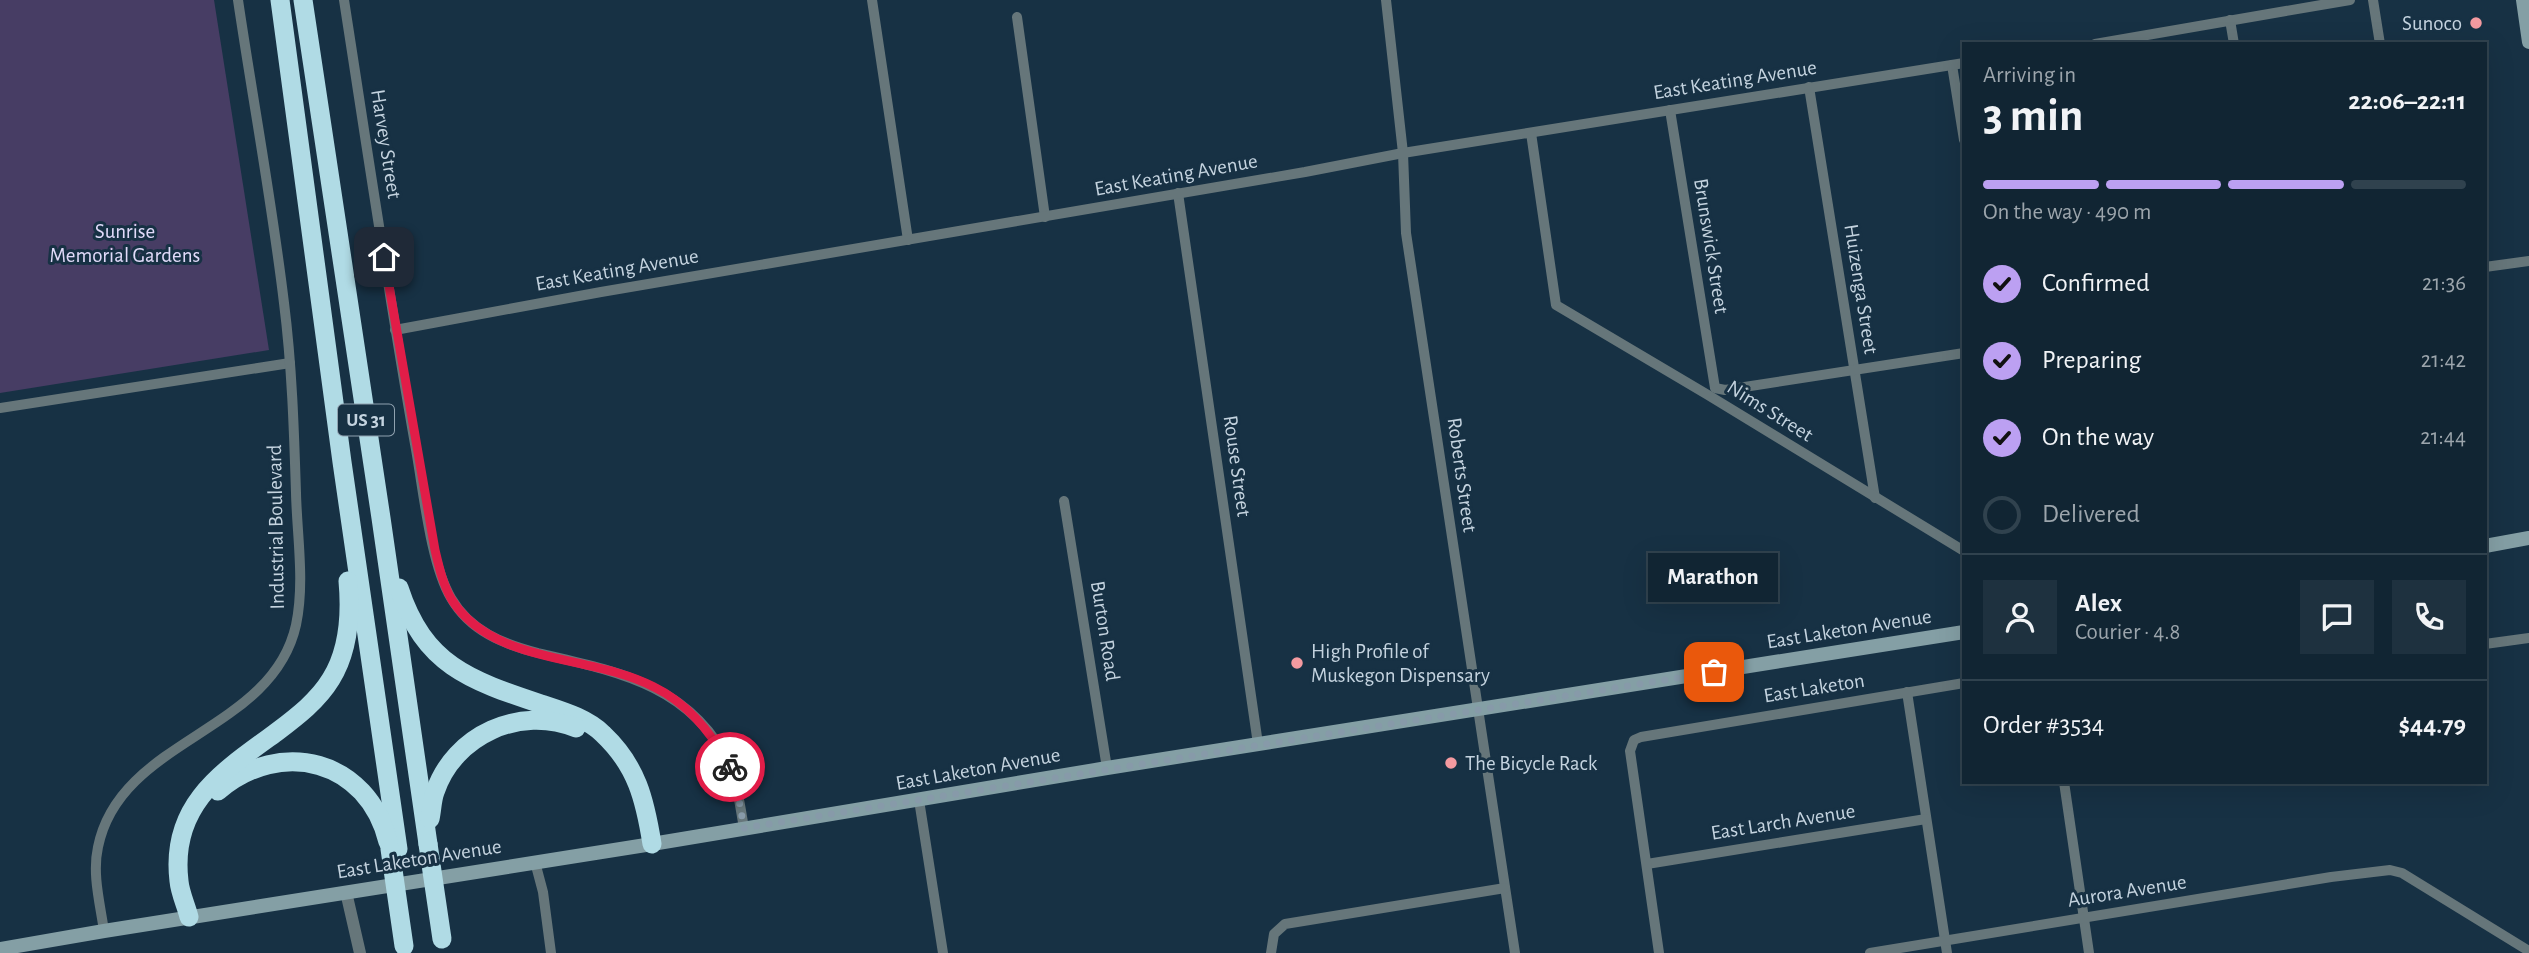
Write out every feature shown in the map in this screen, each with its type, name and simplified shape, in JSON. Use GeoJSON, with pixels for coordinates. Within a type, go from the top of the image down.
{"type":"FeatureCollection","features":[{"type":"Feature","properties":{"kind":"highway","name":"US 31"},"geometry":{"type":"LineString","coordinates":[[280,0],[408,949]]}},
{"type":"Feature","properties":{"kind":"highway","name":"US 31"},"geometry":{"type":"LineString","coordinates":[[303,0],[443,946]]}},
{"type":"Feature","properties":{"kind":"highway"},"geometry":{"type":"LineString","coordinates":[[189,917],[179,883],[178,864],[182,835],[194,804],[208,786],[232,765],[298,716],[322,692],[332,677],[346,643],[349,586],[337,476],[342,462]]}},
{"type":"Feature","properties":{"kind":"highway"},"geometry":{"type":"LineString","coordinates":[[381,518],[393,550],[404,605],[423,640],[444,661],[461,672],[485,684],[569,713],[601,732],[618,750],[638,783],[646,803],[652,844]]}},
{"type":"Feature","properties":{"kind":"highway"},"geometry":{"type":"LineString","coordinates":[[427,842],[434,794],[441,777],[460,751],[475,738],[498,727],[536,720],[568,725],[585,732],[611,752],[634,788],[652,844]]}},
{"type":"Feature","properties":{"kind":"highway"},"geometry":{"type":"LineString","coordinates":[[189,917],[190,841],[204,809],[215,794],[246,771],[291,761],[310,762],[340,773],[355,783],[373,803],[394,849]]}},
{"type":"Feature","properties":{"kind":"main road"},"geometry":{"type":"LineString","coordinates":[[2523,0],[2529,42]]}},
{"type":"Feature","properties":{"kind":"main road"},"geometry":{"type":"LineString","coordinates":[[2487,546],[2529,538]]}},
{"type":"Feature","properties":{"kind":"main road","name":"East Laketon Avenue"},"geometry":{"type":"LineString","coordinates":[[0,949],[1107,768],[1962,632]]}},
{"type":"Feature","properties":{"kind":"street","name":"Industrial Boulevard"},"geometry":{"type":"LineString","coordinates":[[104,930],[96,866],[98,846],[117,800],[147,769],[260,689],[289,648],[300,595],[293,393],[285,304],[238,0]]}},
{"type":"Feature","properties":{"kind":"street","name":"Harvey Street"},"geometry":{"type":"LineString","coordinates":[[344,0],[395,330],[435,550],[450,598],[471,623],[496,640],[630,677],[655,687],[678,702],[705,727],[729,765],[736,783],[744,828]]}},
{"type":"Feature","properties":{"kind":"street"},"geometry":{"type":"LineString","coordinates":[[872,0],[908,240]]}},
{"type":"Feature","properties":{"kind":"street","name":"Roberts Street"},"geometry":{"type":"LineString","coordinates":[[1386,0],[1403,153],[1406,233],[1515,953]]}},
{"type":"Feature","properties":{"kind":"street"},"geometry":{"type":"LineString","coordinates":[[2108,42],[2350,0]]}},
{"type":"Feature","properties":{"kind":"street"},"geometry":{"type":"LineString","coordinates":[[2373,0],[2380,42]]}},
{"type":"Feature","properties":{"kind":"street"},"geometry":{"type":"LineString","coordinates":[[1017,17],[1045,217]]}},
{"type":"Feature","properties":{"kind":"street"},"geometry":{"type":"LineString","coordinates":[[2230,20],[2234,42]]}},
{"type":"Feature","properties":{"kind":"street","name":"East Keating Avenue"},"geometry":{"type":"LineString","coordinates":[[395,330],[1403,153],[1958,64]]}},
{"type":"Feature","properties":{"kind":"street"},"geometry":{"type":"LineString","coordinates":[[1958,64],[1962,115]]}},
{"type":"Feature","properties":{"kind":"street","name":"Huizenga Street"},"geometry":{"type":"LineString","coordinates":[[1809,87],[1875,498]]}},
{"type":"Feature","properties":{"kind":"street","name":"Brunswick Street"},"geometry":{"type":"LineString","coordinates":[[1670,110],[1715,388],[1725,390],[1854,369]]}},
{"type":"Feature","properties":{"kind":"street","name":"Nims Street"},"geometry":{"type":"LineString","coordinates":[[1531,133],[1556,305],[1962,550]]}},
{"type":"Feature","properties":{"kind":"street","name":"Rouse Street"},"geometry":{"type":"LineString","coordinates":[[1178,193],[1258,744]]}},
{"type":"Feature","properties":{"kind":"street"},"geometry":{"type":"LineString","coordinates":[[2487,267],[2529,261]]}},
{"type":"Feature","properties":{"kind":"street"},"geometry":{"type":"LineString","coordinates":[[1854,369],[1962,353]]}},
{"type":"Feature","properties":{"kind":"street"},"geometry":{"type":"LineString","coordinates":[[0,408],[290,363]]}},
{"type":"Feature","properties":{"kind":"street","name":"Burton Road"},"geometry":{"type":"LineString","coordinates":[[1065,501],[1107,768]]}},
{"type":"Feature","properties":{"kind":"street"},"geometry":{"type":"LineString","coordinates":[[2487,644],[2529,638]]}},
{"type":"Feature","properties":{"kind":"street","name":"East Laketon"},"geometry":{"type":"LineString","coordinates":[[1647,864],[1629,751],[1632,742],[1641,737],[1962,683]]}},
{"type":"Feature","properties":{"kind":"street"},"geometry":{"type":"LineString","coordinates":[[1907,692],[1947,953]]}},
{"type":"Feature","properties":{"kind":"street"},"geometry":{"type":"LineString","coordinates":[[2064,784],[2089,953]]}},
{"type":"Feature","properties":{"kind":"street"},"geometry":{"type":"LineString","coordinates":[[919,800],[943,953]]}},
{"type":"Feature","properties":{"kind":"street","name":"East Larch Avenue"},"geometry":{"type":"LineString","coordinates":[[1647,864],[1926,818]]}},
{"type":"Feature","properties":{"kind":"street"},"geometry":{"type":"LineString","coordinates":[[535,862],[543,892],[551,953]]}},
{"type":"Feature","properties":{"kind":"street"},"geometry":{"type":"LineString","coordinates":[[1647,864],[1659,953]]}},
{"type":"Feature","properties":{"kind":"street","name":"Aurora Avenue"},"geometry":{"type":"LineString","coordinates":[[1870,953],[2390,870],[2402,873],[2529,951]]}},
{"type":"Feature","properties":{"kind":"street"},"geometry":{"type":"LineString","coordinates":[[1272,948],[1274,933],[1284,924],[1505,888]]}},
{"type":"Feature","properties":{"kind":"street"},"geometry":{"type":"LineString","coordinates":[[346,892],[360,953]]}},
{"type":"Feature","properties":{"kind":"green space","name":"Sunrise Memorial Gardens"},"geometry":{"type":"Polygon","coordinates":[[[0,0],[214,0],[269,350],[0,393],[0,0]]]}},
{"type":"Feature","properties":{"kind":"way so far"},"geometry":{"type":"LineString","coordinates":[[730,767],[736,783],[744,828],[1714,672]]}},
{"type":"Feature","properties":{"kind":"place","name":"Sunoco"},"geometry":{"type":"Point","coordinates":[2476,23]}},
{"type":"Feature","properties":{"kind":"place","name":"High Profile of Muskegon Dispensary"},"geometry":{"type":"Point","coordinates":[1297,663]}},
{"type":"Feature","properties":{"kind":"place","name":"Marathon"},"geometry":{"type":"Point","coordinates":[1714,672]}},
{"type":"Feature","properties":{"kind":"place","name":"The Bicycle Rack"},"geometry":{"type":"Point","coordinates":[1451,763]}},
{"type":"Feature","properties":{"kind":"route"},"geometry":{"type":"LineString","coordinates":[[384,257],[435,550],[450,598],[471,623],[496,640],[518,648],[606,669],[655,687],[678,702],[705,727],[730,767]]}}]}
